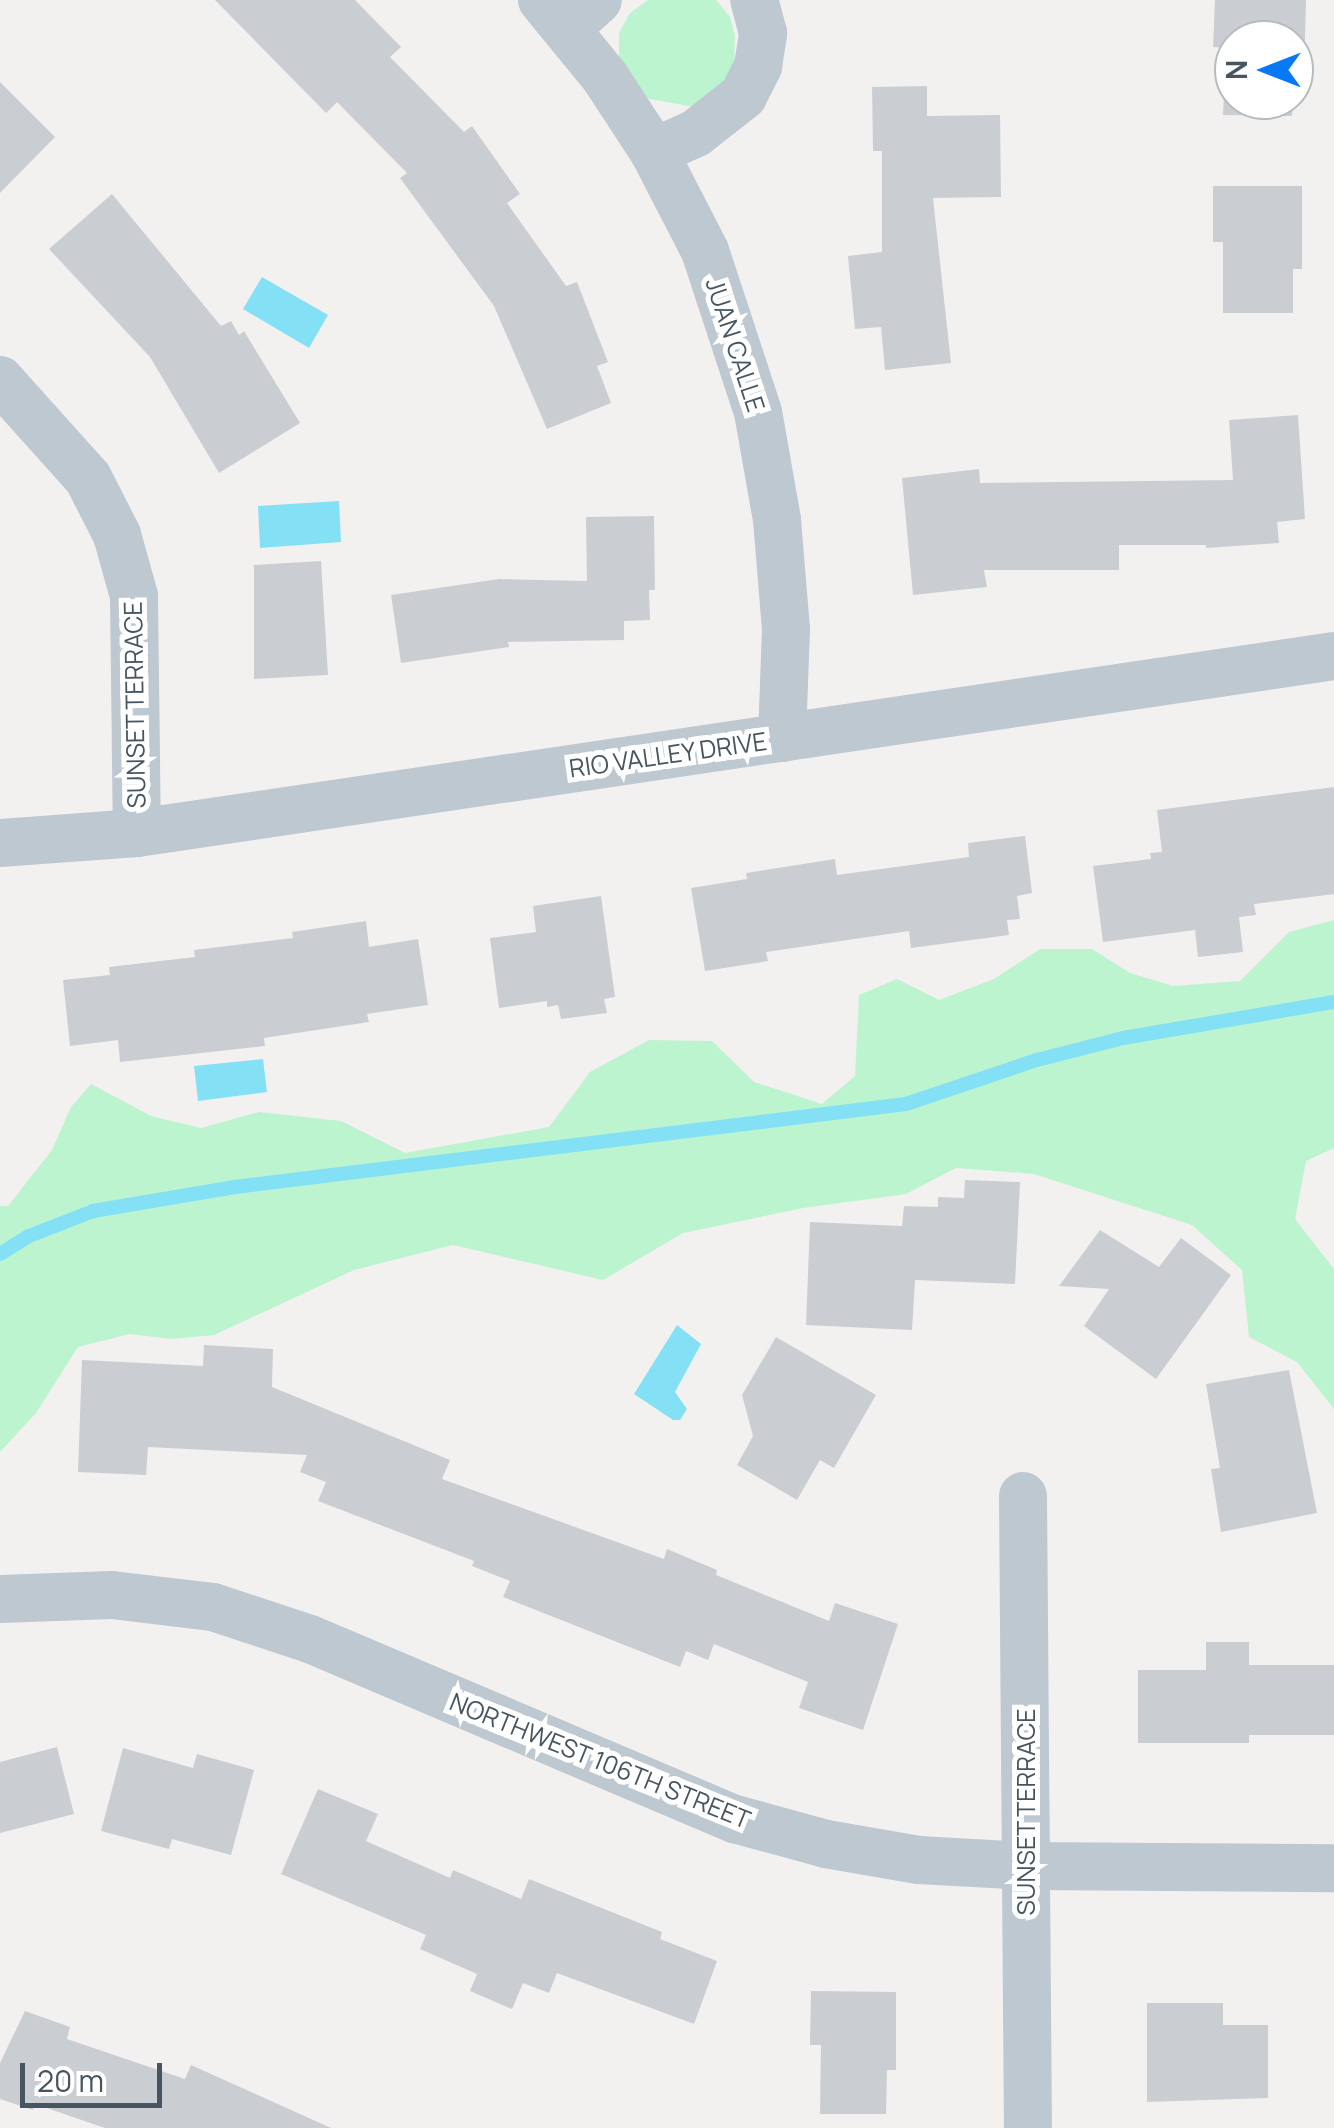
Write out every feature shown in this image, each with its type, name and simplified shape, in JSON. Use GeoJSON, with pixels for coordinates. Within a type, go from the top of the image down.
{"type":"FeatureCollection","features":[{"type":"Feature","properties":{"kind":"street"},"geometry":{"type":"LineString","coordinates":[[654,152],[696,133],[743,96],[758,66],[763,32],[754,0]]}},
{"type":"Feature","properties":{"kind":"street","name":"JUAN CALLE"},"geometry":{"type":"LineString","coordinates":[[568,10],[605,77],[654,152],[706,251],[758,412],[777,520],[786,629],[782,738]]}},
{"type":"Feature","properties":{"kind":"street","name":"SUNSET TERRACE"},"geometry":{"type":"LineString","coordinates":[[0,380],[88,478],[117,534],[134,596],[137,833]]}},
{"type":"Feature","properties":{"kind":"street","name":"RIO VALLEY DRIVE"},"geometry":{"type":"LineString","coordinates":[[0,843],[137,833],[1334,656]]}},
{"type":"Feature","properties":{"kind":"street","name":"SUNSET TERRACE"},"geometry":{"type":"LineString","coordinates":[[1023,1496],[1028,2128]]}},
{"type":"Feature","properties":{"kind":"street","name":"NORTHWEST 106TH STREET"},"geometry":{"type":"LineString","coordinates":[[0,1599],[112,1595],[212,1607],[310,1640],[736,1819],[826,1844],[918,1860],[1027,1866],[1334,1868]]}},
{"type":"Feature","properties":{"kind":"green space"},"geometry":{"type":"Polygon","coordinates":[[[648,0],[716,0],[730,17],[735,37],[734,69],[701,108],[649,99],[639,92],[619,61],[619,33],[630,13],[648,0]]]}},
{"type":"Feature","properties":{"kind":"green space"},"geometry":{"type":"Polygon","coordinates":[[[1334,920],[1334,1148],[1306,1161],[1295,1219],[1334,1269],[1334,1409],[1297,1362],[1249,1337],[1242,1270],[1192,1225],[1034,1174],[956,1168],[906,1194],[803,1208],[683,1233],[603,1280],[453,1245],[354,1270],[214,1335],[171,1339],[130,1334],[78,1347],[36,1413],[0,1452],[0,1206],[8,1206],[52,1150],[71,1107],[91,1084],[151,1116],[201,1128],[259,1112],[341,1121],[405,1153],[549,1127],[590,1072],[649,1040],[712,1041],[754,1082],[822,1104],[855,1076],[859,995],[897,979],[939,1000],[994,979],[1040,949],[1092,949],[1130,973],[1173,986],[1240,981],[1289,932],[1334,920]]]}},
{"type":"Feature","properties":{"kind":"water"},"geometry":{"type":"Polygon","coordinates":[[[262,277],[328,315],[309,348],[243,309],[262,277]]]}},
{"type":"Feature","properties":{"kind":"water"},"geometry":{"type":"Polygon","coordinates":[[[339,501],[341,542],[260,548],[258,506],[339,501]]]}},
{"type":"Feature","properties":{"kind":"water"},"geometry":{"type":"Polygon","coordinates":[[[263,1059],[267,1092],[198,1101],[194,1066],[263,1059]]]}},
{"type":"Feature","properties":{"kind":"water"},"geometry":{"type":"Polygon","coordinates":[[[677,1325],[701,1344],[675,1392],[687,1409],[680,1420],[673,1420],[634,1394],[677,1325]]]}},
{"type":"Feature","properties":{"kind":"building"},"geometry":{"type":"Polygon","coordinates":[[[215,0],[355,0],[401,47],[390,57],[464,132],[472,126],[520,194],[507,203],[566,286],[577,282],[608,362],[597,366],[611,403],[547,429],[494,306],[400,178],[407,173],[337,102],[326,113],[215,0]]]}},
{"type":"Feature","properties":{"kind":"building"},"geometry":{"type":"Polygon","coordinates":[[[1215,0],[1306,0],[1305,20],[1214,20],[1215,0]]]}},
{"type":"Feature","properties":{"kind":"building"},"geometry":{"type":"Polygon","coordinates":[[[0,82],[55,137],[0,193],[0,82]]]}},
{"type":"Feature","properties":{"kind":"building"},"geometry":{"type":"Polygon","coordinates":[[[927,86],[927,116],[1000,115],[1001,197],[933,198],[951,363],[885,370],[881,327],[855,329],[848,256],[882,252],[882,151],[873,151],[872,87],[927,86]]]}},
{"type":"Feature","properties":{"kind":"building"},"geometry":{"type":"Polygon","coordinates":[[[1213,186],[1302,186],[1302,269],[1293,269],[1293,313],[1223,313],[1223,242],[1213,242],[1213,186]]]}},
{"type":"Feature","properties":{"kind":"building"},"geometry":{"type":"Polygon","coordinates":[[[112,194],[221,326],[231,321],[239,335],[244,331],[300,423],[219,473],[150,357],[49,249],[112,194]]]}},
{"type":"Feature","properties":{"kind":"building"},"geometry":{"type":"Polygon","coordinates":[[[1298,415],[1305,519],[1277,522],[1279,543],[1206,548],[1119,545],[1119,570],[984,570],[987,587],[913,595],[902,478],[979,469],[980,483],[1233,480],[1229,420],[1298,415]]]}},
{"type":"Feature","properties":{"kind":"building"},"geometry":{"type":"Polygon","coordinates":[[[654,516],[655,590],[649,590],[650,620],[624,621],[624,640],[508,642],[509,647],[401,663],[391,595],[499,579],[587,581],[586,517],[654,516]]]}},
{"type":"Feature","properties":{"kind":"building"},"geometry":{"type":"Polygon","coordinates":[[[321,561],[328,675],[254,679],[254,565],[321,561]]]}},
{"type":"Feature","properties":{"kind":"building"},"geometry":{"type":"Polygon","coordinates":[[[1334,787],[1334,894],[1254,904],[1256,915],[1239,917],[1243,952],[1198,957],[1195,930],[1103,942],[1093,866],[1151,859],[1150,853],[1162,852],[1157,810],[1334,787]]]}},
{"type":"Feature","properties":{"kind":"building"},"geometry":{"type":"Polygon","coordinates":[[[1025,836],[1032,893],[1017,896],[1020,919],[1007,920],[1009,935],[911,948],[909,931],[766,952],[768,961],[705,971],[691,888],[747,879],[746,873],[835,859],[837,875],[969,857],[968,843],[1025,836]]]}},
{"type":"Feature","properties":{"kind":"building"},"geometry":{"type":"Polygon","coordinates":[[[601,896],[615,997],[604,999],[607,1013],[561,1019],[558,1005],[547,1007],[547,1001],[499,1008],[490,938],[536,932],[533,906],[601,896]]]}},
{"type":"Feature","properties":{"kind":"building"},"geometry":{"type":"Polygon","coordinates":[[[366,921],[369,947],[418,939],[428,1005],[367,1014],[369,1022],[264,1038],[265,1046],[120,1062],[118,1040],[70,1046],[63,980],[110,975],[109,967],[195,957],[194,950],[293,938],[292,932],[366,921]]]}},
{"type":"Feature","properties":{"kind":"building"},"geometry":{"type":"Polygon","coordinates":[[[965,1180],[1020,1182],[1015,1284],[915,1280],[912,1330],[806,1325],[810,1222],[902,1226],[904,1206],[938,1207],[938,1197],[964,1198],[965,1180]]]}},
{"type":"Feature","properties":{"kind":"building"},"geometry":{"type":"Polygon","coordinates":[[[1100,1230],[1159,1267],[1181,1238],[1231,1275],[1156,1379],[1084,1326],[1109,1289],[1059,1286],[1100,1230]]]}},
{"type":"Feature","properties":{"kind":"building"},"geometry":{"type":"Polygon","coordinates":[[[776,1337],[876,1395],[834,1468],[820,1460],[797,1500],[737,1465],[753,1436],[742,1395],[776,1337]]]}},
{"type":"Feature","properties":{"kind":"building"},"geometry":{"type":"Polygon","coordinates":[[[204,1345],[273,1349],[272,1387],[450,1460],[442,1479],[664,1559],[667,1549],[717,1570],[716,1575],[829,1621],[835,1603],[898,1624],[863,1730],[799,1708],[808,1682],[714,1644],[708,1660],[686,1651],[680,1667],[503,1597],[510,1581],[472,1566],[474,1561],[318,1501],[326,1482],[300,1472],[307,1455],[148,1447],[146,1475],[78,1472],[82,1360],[203,1366],[204,1345]]]}},
{"type":"Feature","properties":{"kind":"building"},"geometry":{"type":"Polygon","coordinates":[[[1289,1370],[1317,1513],[1221,1532],[1211,1469],[1220,1468],[1206,1384],[1289,1370]]]}},
{"type":"Feature","properties":{"kind":"building"},"geometry":{"type":"Polygon","coordinates":[[[1206,1642],[1249,1642],[1249,1665],[1334,1665],[1334,1735],[1249,1735],[1249,1743],[1138,1743],[1138,1670],[1206,1670],[1206,1642]]]}},
{"type":"Feature","properties":{"kind":"building"},"geometry":{"type":"Polygon","coordinates":[[[57,1747],[74,1814],[0,1833],[0,1762],[57,1747]]]}},
{"type":"Feature","properties":{"kind":"building"},"geometry":{"type":"Polygon","coordinates":[[[123,1748],[193,1768],[197,1754],[254,1770],[231,1855],[172,1839],[169,1849],[101,1831],[123,1748]]]}},
{"type":"Feature","properties":{"kind":"building"},"geometry":{"type":"Polygon","coordinates":[[[318,1789],[378,1814],[366,1841],[450,1878],[453,1870],[521,1899],[529,1879],[662,1932],[660,1939],[717,1961],[694,2024],[557,1973],[549,1993],[523,1983],[512,2009],[470,1991],[477,1974],[420,1949],[426,1935],[281,1874],[318,1789]]]}},
{"type":"Feature","properties":{"kind":"building"},"geometry":{"type":"Polygon","coordinates":[[[811,1991],[896,1992],[896,2070],[887,2070],[886,2114],[820,2114],[821,2045],[810,2045],[811,1991]]]}},
{"type":"Feature","properties":{"kind":"building"},"geometry":{"type":"Polygon","coordinates":[[[1147,2003],[1223,2003],[1223,2025],[1268,2025],[1268,2098],[1147,2102],[1147,2003]]]}},
{"type":"Feature","properties":{"kind":"building"},"geometry":{"type":"Polygon","coordinates":[[[25,2011],[70,2027],[67,2039],[185,2079],[191,2065],[331,2128],[105,2128],[35,2104],[33,2110],[0,2099],[0,2063],[25,2011]]]}},
{"type":"Feature","properties":{"kind":"waterway"},"geometry":{"type":"LineString","coordinates":[[0,1254],[29,1236],[93,1211],[235,1187],[906,1104],[1037,1060],[1123,1038],[1334,1002]]}}]}
